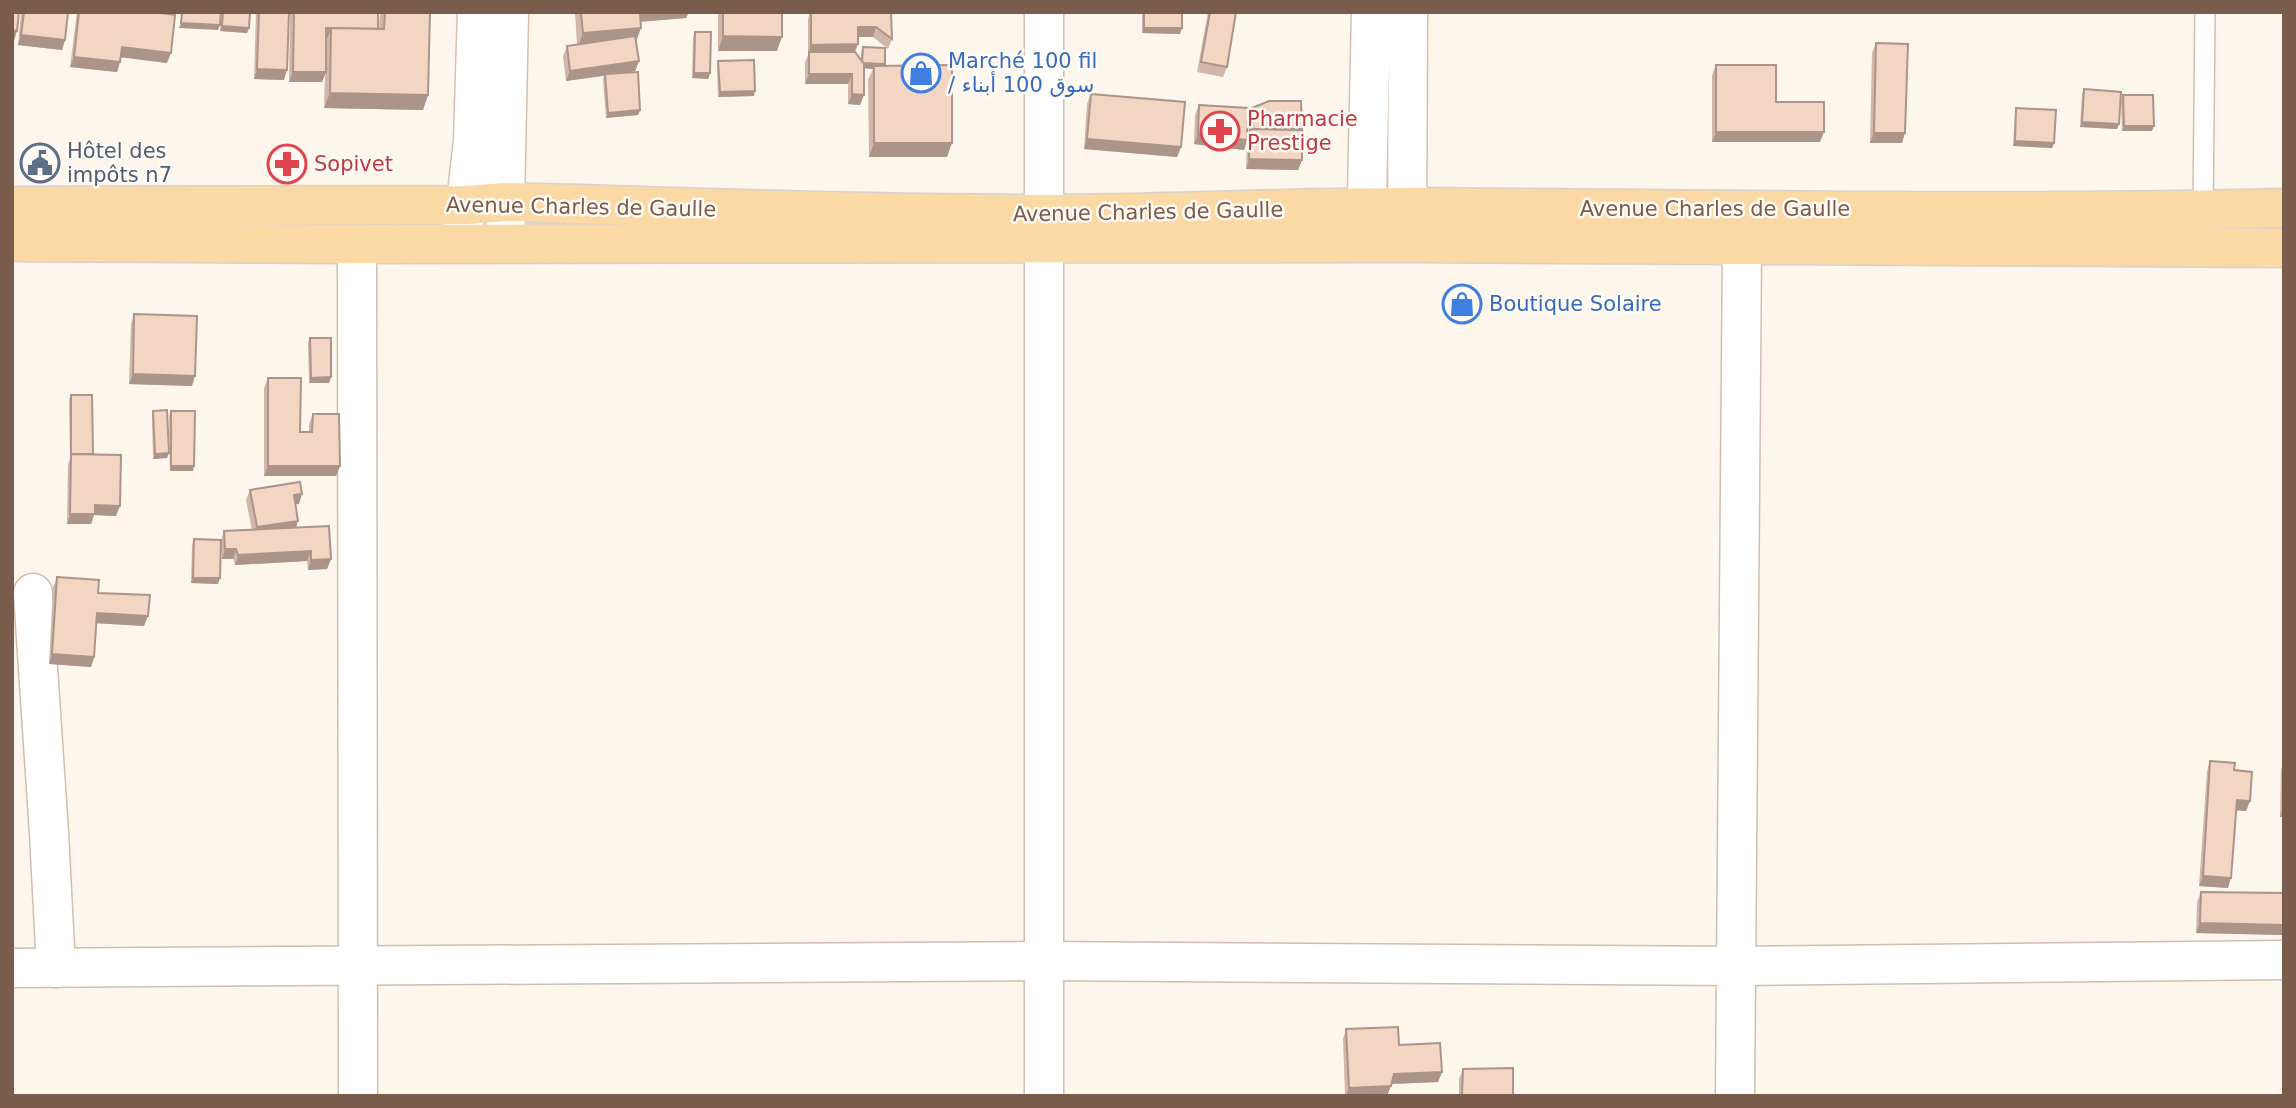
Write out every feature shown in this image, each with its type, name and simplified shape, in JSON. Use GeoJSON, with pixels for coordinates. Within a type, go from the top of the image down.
{"type":"FeatureCollection","features":[{"type":"Feature","properties":{"kind":"main road","name":"Avenue Charles de Gaulle"},"geometry":{"type":"LineString","coordinates":[[12,206],[466,205],[505,202],[837,212],[1044,229]]}},
{"type":"Feature","properties":{"kind":"main road","name":"Avenue Charles de Gaulle"},"geometry":{"type":"LineString","coordinates":[[12,242],[461,243],[1044,229],[1408,225],[1799,211],[2284,208]]}},
{"type":"Feature","properties":{"kind":"main road","name":"Avenue Charles de Gaulle"},"geometry":{"type":"LineString","coordinates":[[1408,225],[1742,245],[2284,248]]}},
{"type":"Feature","properties":{"kind":"street"},"geometry":{"type":"LineString","coordinates":[[461,243],[473,141],[477,12]]}},
{"type":"Feature","properties":{"kind":"street"},"geometry":{"type":"LineString","coordinates":[[506,242],[509,12]]}},
{"type":"Feature","properties":{"kind":"street"},"geometry":{"type":"LineString","coordinates":[[1044,12],[1044,1096]]}},
{"type":"Feature","properties":{"kind":"street"},"geometry":{"type":"LineString","coordinates":[[1366,226],[1371,12]]}},
{"type":"Feature","properties":{"kind":"street"},"geometry":{"type":"LineString","coordinates":[[1408,12],[1408,225]]}},
{"type":"Feature","properties":{"kind":"street"},"geometry":{"type":"LineString","coordinates":[[357,244],[358,1096]]}},
{"type":"Feature","properties":{"kind":"street"},"geometry":{"type":"LineString","coordinates":[[1735,1096],[1742,245]]}},
{"type":"Feature","properties":{"kind":"street"},"geometry":{"type":"LineString","coordinates":[[33,593],[56,968]]}},
{"type":"Feature","properties":{"kind":"street"},"geometry":{"type":"LineString","coordinates":[[12,968],[1043,961],[1735,966],[2284,960]]}},
{"type":"Feature","properties":{"kind":"lane"},"geometry":{"type":"LineString","coordinates":[[2203,210],[2205,12]]}},
{"type":"Feature","properties":{"kind":"building"},"geometry":{"type":"Polygon","coordinates":[[[12,12],[19,12],[17,31],[12,30],[12,12]]]}},
{"type":"Feature","properties":{"kind":"building"},"geometry":{"type":"Polygon","coordinates":[[[24,12],[68,12],[65,40],[21,35],[24,12]]]}},
{"type":"Feature","properties":{"kind":"building"},"geometry":{"type":"Polygon","coordinates":[[[79,12],[154,12],[175,15],[171,53],[122,47],[120,62],[74,57],[79,12]]]}},
{"type":"Feature","properties":{"kind":"building"},"geometry":{"type":"Polygon","coordinates":[[[182,12],[221,12],[220,25],[181,23],[182,12]]]}},
{"type":"Feature","properties":{"kind":"building"},"geometry":{"type":"Polygon","coordinates":[[[223,12],[250,12],[249,28],[222,26],[223,12]]]}},
{"type":"Feature","properties":{"kind":"building"},"geometry":{"type":"Polygon","coordinates":[[[259,12],[289,12],[287,70],[257,69],[259,12]]]}},
{"type":"Feature","properties":{"kind":"building"},"geometry":{"type":"Polygon","coordinates":[[[294,12],[378,12],[378,29],[326,28],[326,72],[293,72],[294,12]]]}},
{"type":"Feature","properties":{"kind":"building"},"geometry":{"type":"Polygon","coordinates":[[[385,12],[430,12],[428,95],[330,93],[331,28],[384,29],[385,12]]]}},
{"type":"Feature","properties":{"kind":"building"},"geometry":{"type":"Polygon","coordinates":[[[581,12],[640,12],[641,28],[583,33],[581,12]]]}},
{"type":"Feature","properties":{"kind":"building"},"geometry":{"type":"Polygon","coordinates":[[[723,12],[782,12],[782,37],[723,36],[723,12]]]}},
{"type":"Feature","properties":{"kind":"building"},"geometry":{"type":"Polygon","coordinates":[[[811,12],[891,12],[892,39],[876,27],[858,27],[858,44],[811,45],[811,12]]]}},
{"type":"Feature","properties":{"kind":"building"},"geometry":{"type":"Polygon","coordinates":[[[1144,12],[1182,12],[1182,28],[1144,28],[1144,12]]]}},
{"type":"Feature","properties":{"kind":"building"},"geometry":{"type":"Polygon","coordinates":[[[1210,12],[1236,12],[1227,67],[1201,62],[1210,12]]]}},
{"type":"Feature","properties":{"kind":"building"},"geometry":{"type":"Polygon","coordinates":[[[695,32],[711,32],[710,73],[694,73],[695,32]]]}},
{"type":"Feature","properties":{"kind":"building"},"geometry":{"type":"Polygon","coordinates":[[[635,36],[639,61],[570,71],[567,46],[635,36]]]}},
{"type":"Feature","properties":{"kind":"building"},"geometry":{"type":"Polygon","coordinates":[[[1876,43],[1908,44],[1905,133],[1874,133],[1876,43]]]}},
{"type":"Feature","properties":{"kind":"building"},"geometry":{"type":"Polygon","coordinates":[[[863,47],[885,48],[885,64],[862,63],[863,47]]]}},
{"type":"Feature","properties":{"kind":"building"},"geometry":{"type":"Polygon","coordinates":[[[809,52],[855,52],[864,64],[864,95],[852,94],[852,74],[809,74],[809,52]]]}},
{"type":"Feature","properties":{"kind":"building"},"geometry":{"type":"Polygon","coordinates":[[[754,60],[755,91],[720,92],[718,61],[754,60]]]}},
{"type":"Feature","properties":{"kind":"building"},"geometry":{"type":"Polygon","coordinates":[[[952,65],[952,143],[874,143],[874,66],[952,65]]]}},
{"type":"Feature","properties":{"kind":"building"},"geometry":{"type":"Polygon","coordinates":[[[1716,65],[1776,65],[1776,102],[1824,102],[1824,132],[1716,132],[1716,65]]]}},
{"type":"Feature","properties":{"kind":"building"},"geometry":{"type":"Polygon","coordinates":[[[638,72],[640,110],[608,113],[605,74],[638,72]]]}},
{"type":"Feature","properties":{"kind":"building"},"geometry":{"type":"Polygon","coordinates":[[[2084,89],[2121,92],[2119,124],[2082,122],[2084,89]]]}},
{"type":"Feature","properties":{"kind":"building"},"geometry":{"type":"Polygon","coordinates":[[[1091,94],[1185,102],[1181,147],[1087,139],[1091,94]]]}},
{"type":"Feature","properties":{"kind":"building"},"geometry":{"type":"Polygon","coordinates":[[[2123,95],[2153,95],[2154,126],[2124,126],[2123,95]]]}},
{"type":"Feature","properties":{"kind":"building"},"geometry":{"type":"Polygon","coordinates":[[[1269,101],[1301,101],[1302,129],[1253,129],[1252,108],[1269,101]]]}},
{"type":"Feature","properties":{"kind":"building","name":"Pharmacie Prestige"},"geometry":{"type":"Polygon","coordinates":[[[1199,105],[1248,108],[1247,140],[1198,134],[1199,105]]]}},
{"type":"Feature","properties":{"kind":"building"},"geometry":{"type":"Polygon","coordinates":[[[2016,108],[2056,110],[2054,143],[2015,141],[2016,108]]]}},
{"type":"Feature","properties":{"kind":"building"},"geometry":{"type":"Polygon","coordinates":[[[1250,129],[1302,130],[1302,160],[1249,159],[1250,129]]]}},
{"type":"Feature","properties":{"kind":"building"},"geometry":{"type":"Polygon","coordinates":[[[134,314],[197,316],[195,376],[133,374],[134,314]]]}},
{"type":"Feature","properties":{"kind":"building"},"geometry":{"type":"Polygon","coordinates":[[[310,338],[331,338],[331,377],[311,378],[310,338]]]}},
{"type":"Feature","properties":{"kind":"building"},"geometry":{"type":"Polygon","coordinates":[[[268,378],[301,378],[300,432],[312,432],[313,414],[339,414],[340,466],[268,466],[268,378]]]}},
{"type":"Feature","properties":{"kind":"building"},"geometry":{"type":"Polygon","coordinates":[[[71,395],[92,395],[93,454],[71,454],[71,395]]]}},
{"type":"Feature","properties":{"kind":"building"},"geometry":{"type":"Polygon","coordinates":[[[167,410],[169,453],[155,454],[153,411],[167,410]]]}},
{"type":"Feature","properties":{"kind":"building"},"geometry":{"type":"Polygon","coordinates":[[[171,411],[195,411],[194,466],[171,466],[171,411]]]}},
{"type":"Feature","properties":{"kind":"building"},"geometry":{"type":"Polygon","coordinates":[[[71,454],[121,455],[120,506],[95,505],[95,514],[70,514],[71,454]]]}},
{"type":"Feature","properties":{"kind":"building"},"geometry":{"type":"Polygon","coordinates":[[[300,482],[302,494],[294,495],[298,521],[257,527],[250,490],[300,482]]]}},
{"type":"Feature","properties":{"kind":"building"},"geometry":{"type":"Polygon","coordinates":[[[329,526],[331,559],[311,560],[311,551],[238,555],[236,549],[225,549],[224,531],[329,526]]]}},
{"type":"Feature","properties":{"kind":"building"},"geometry":{"type":"Polygon","coordinates":[[[194,539],[221,540],[220,578],[193,578],[194,539]]]}},
{"type":"Feature","properties":{"kind":"building"},"geometry":{"type":"Polygon","coordinates":[[[57,577],[99,580],[98,593],[150,595],[148,616],[97,613],[94,657],[52,654],[57,577]]]}},
{"type":"Feature","properties":{"kind":"building"},"geometry":{"type":"Polygon","coordinates":[[[2210,761],[2235,763],[2234,770],[2252,772],[2250,801],[2237,800],[2231,878],[2203,876],[2210,761]]]}},
{"type":"Feature","properties":{"kind":"building"},"geometry":{"type":"Polygon","coordinates":[[[2201,892],[2284,893],[2284,925],[2200,923],[2201,892]]]}},
{"type":"Feature","properties":{"kind":"building"},"geometry":{"type":"Polygon","coordinates":[[[1398,1027],[1399,1045],[1440,1043],[1442,1072],[1394,1074],[1391,1086],[1349,1088],[1346,1029],[1398,1027]]]}},
{"type":"Feature","properties":{"kind":"building"},"geometry":{"type":"Polygon","coordinates":[[[1513,1068],[1513,1096],[1462,1096],[1463,1069],[1513,1068]]]}},
{"type":"Feature","properties":{"kind":"place","name":"Marché 100 fil / سوق 100 أبناء"},"geometry":{"type":"Point","coordinates":[921,73]}},
{"type":"Feature","properties":{"kind":"place","name":"Pharmacie Prestige"},"geometry":{"type":"Point","coordinates":[1220,131]}},
{"type":"Feature","properties":{"kind":"place","name":"Hôtel des impôts n7"},"geometry":{"type":"Point","coordinates":[40,163]}},
{"type":"Feature","properties":{"kind":"place","name":"Sopivet"},"geometry":{"type":"Point","coordinates":[287,164]}},
{"type":"Feature","properties":{"kind":"place","name":"Boutique Solaire"},"geometry":{"type":"Point","coordinates":[1462,304]}}]}
